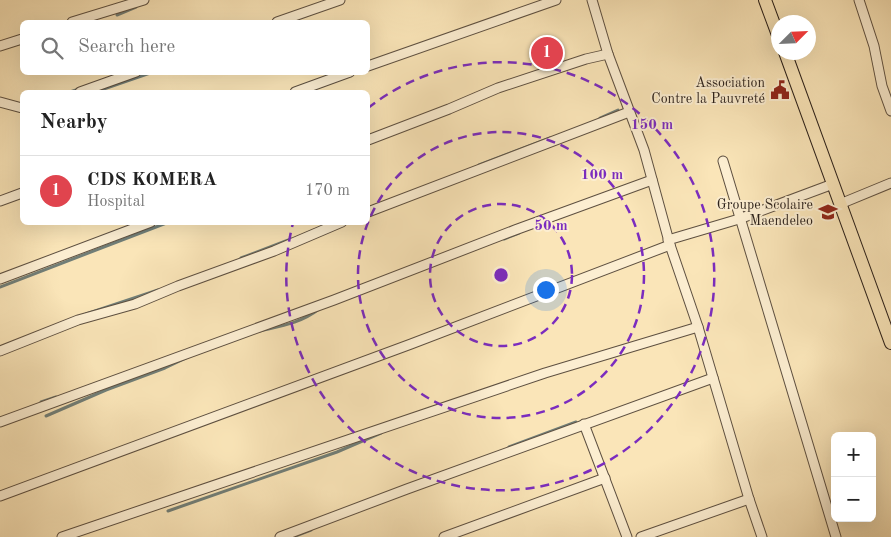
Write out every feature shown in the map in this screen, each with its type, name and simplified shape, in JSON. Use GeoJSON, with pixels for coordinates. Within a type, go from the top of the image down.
{"type":"FeatureCollection","features":[{"type":"Feature","properties":{"kind":"main road"},"geometry":{"type":"LineString","coordinates":[[765,0],[771,16]]}},
{"type":"Feature","properties":{"kind":"main road"},"geometry":{"type":"LineString","coordinates":[[788,60],[891,343]]}},
{"type":"Feature","properties":{"kind":"street"},"geometry":{"type":"LineString","coordinates":[[79,20],[144,0]]}},
{"type":"Feature","properties":{"kind":"street"},"geometry":{"type":"LineString","coordinates":[[283,20],[340,0]]}},
{"type":"Feature","properties":{"kind":"street"},"geometry":{"type":"LineString","coordinates":[[370,65],[556,0]]}},
{"type":"Feature","properties":{"kind":"street"},"geometry":{"type":"LineString","coordinates":[[592,0],[608,54],[644,150],[669,243],[698,326],[762,537]]}},
{"type":"Feature","properties":{"kind":"street"},"geometry":{"type":"LineString","coordinates":[[859,0],[874,46],[882,86],[891,112]]}},
{"type":"Feature","properties":{"kind":"street"},"geometry":{"type":"LineString","coordinates":[[0,46],[20,40]]}},
{"type":"Feature","properties":{"kind":"street"},"geometry":{"type":"LineString","coordinates":[[370,139],[449,110],[498,88],[586,59],[608,54]]}},
{"type":"Feature","properties":{"kind":"street"},"geometry":{"type":"LineString","coordinates":[[86,90],[128,75]]}},
{"type":"Feature","properties":{"kind":"street"},"geometry":{"type":"LineString","coordinates":[[300,90],[342,75]]}},
{"type":"Feature","properties":{"kind":"street"},"geometry":{"type":"LineString","coordinates":[[0,102],[20,107]]}},
{"type":"Feature","properties":{"kind":"street"},"geometry":{"type":"LineString","coordinates":[[370,211],[629,112]]}},
{"type":"Feature","properties":{"kind":"street"},"geometry":{"type":"LineString","coordinates":[[722,161],[836,537]]}},
{"type":"Feature","properties":{"kind":"street"},"geometry":{"type":"LineString","coordinates":[[0,422],[316,307],[515,230],[652,180]]}},
{"type":"Feature","properties":{"kind":"street"},"geometry":{"type":"LineString","coordinates":[[840,204],[891,183]]}},
{"type":"Feature","properties":{"kind":"street"},"geometry":{"type":"LineString","coordinates":[[0,496],[411,344],[669,243],[833,184]]}},
{"type":"Feature","properties":{"kind":"street"},"geometry":{"type":"LineString","coordinates":[[0,201],[20,194]]}},
{"type":"Feature","properties":{"kind":"street"},"geometry":{"type":"LineString","coordinates":[[0,280],[142,225]]}},
{"type":"Feature","properties":{"kind":"street"},"geometry":{"type":"LineString","coordinates":[[0,351],[78,320],[135,304],[335,225]]}},
{"type":"Feature","properties":{"kind":"street"},"geometry":{"type":"LineString","coordinates":[[62,537],[545,373],[698,326]]}},
{"type":"Feature","properties":{"kind":"street"},"geometry":{"type":"LineString","coordinates":[[280,537],[713,378]]}},
{"type":"Feature","properties":{"kind":"street"},"geometry":{"type":"LineString","coordinates":[[584,424],[627,537]]}},
{"type":"Feature","properties":{"kind":"street"},"geometry":{"type":"LineString","coordinates":[[444,537],[605,478]]}},
{"type":"Feature","properties":{"kind":"street"},"geometry":{"type":"LineString","coordinates":[[641,537],[749,499]]}},
{"type":"Feature","properties":{"kind":"waterway"},"geometry":{"type":"LineString","coordinates":[[117,15],[136,7]]}},
{"type":"Feature","properties":{"kind":"waterway"},"geometry":{"type":"LineString","coordinates":[[101,90],[144,75]]}},
{"type":"Feature","properties":{"kind":"waterway"},"geometry":{"type":"LineString","coordinates":[[600,118],[618,110]]}},
{"type":"Feature","properties":{"kind":"waterway"},"geometry":{"type":"LineString","coordinates":[[479,165],[550,138]]}},
{"type":"Feature","properties":{"kind":"waterway"},"geometry":{"type":"LineString","coordinates":[[0,287],[161,225]]}},
{"type":"Feature","properties":{"kind":"waterway"},"geometry":{"type":"LineString","coordinates":[[504,239],[519,233]]}},
{"type":"Feature","properties":{"kind":"waterway"},"geometry":{"type":"LineString","coordinates":[[241,258],[291,239]]}},
{"type":"Feature","properties":{"kind":"waterway"},"geometry":{"type":"LineString","coordinates":[[86,314],[158,290]]}},
{"type":"Feature","properties":{"kind":"waterway"},"geometry":{"type":"LineString","coordinates":[[260,331],[298,321],[319,309]]}},
{"type":"Feature","properties":{"kind":"waterway"},"geometry":{"type":"LineString","coordinates":[[46,416],[186,358]]}},
{"type":"Feature","properties":{"kind":"waterway"},"geometry":{"type":"LineString","coordinates":[[41,402],[56,397]]}},
{"type":"Feature","properties":{"kind":"waterway"},"geometry":{"type":"LineString","coordinates":[[509,447],[576,422]]}},
{"type":"Feature","properties":{"kind":"waterway"},"geometry":{"type":"LineString","coordinates":[[168,511],[337,452],[381,433]]}},
{"type":"Feature","properties":{"kind":"waterway"},"geometry":{"type":"LineString","coordinates":[[293,537],[311,530]]}},
{"type":"Feature","properties":{"kind":"place","name":"CDS KOMERA"},"geometry":{"type":"Point","coordinates":[547,53]}},
{"type":"Feature","properties":{"kind":"place","name":"Association Contre la Pauvreté"},"geometry":{"type":"Point","coordinates":[780,90]}},
{"type":"Feature","properties":{"kind":"place","name":"Groupe Scolaire Maendeleo"},"geometry":{"type":"Point","coordinates":[828,212]}}]}
